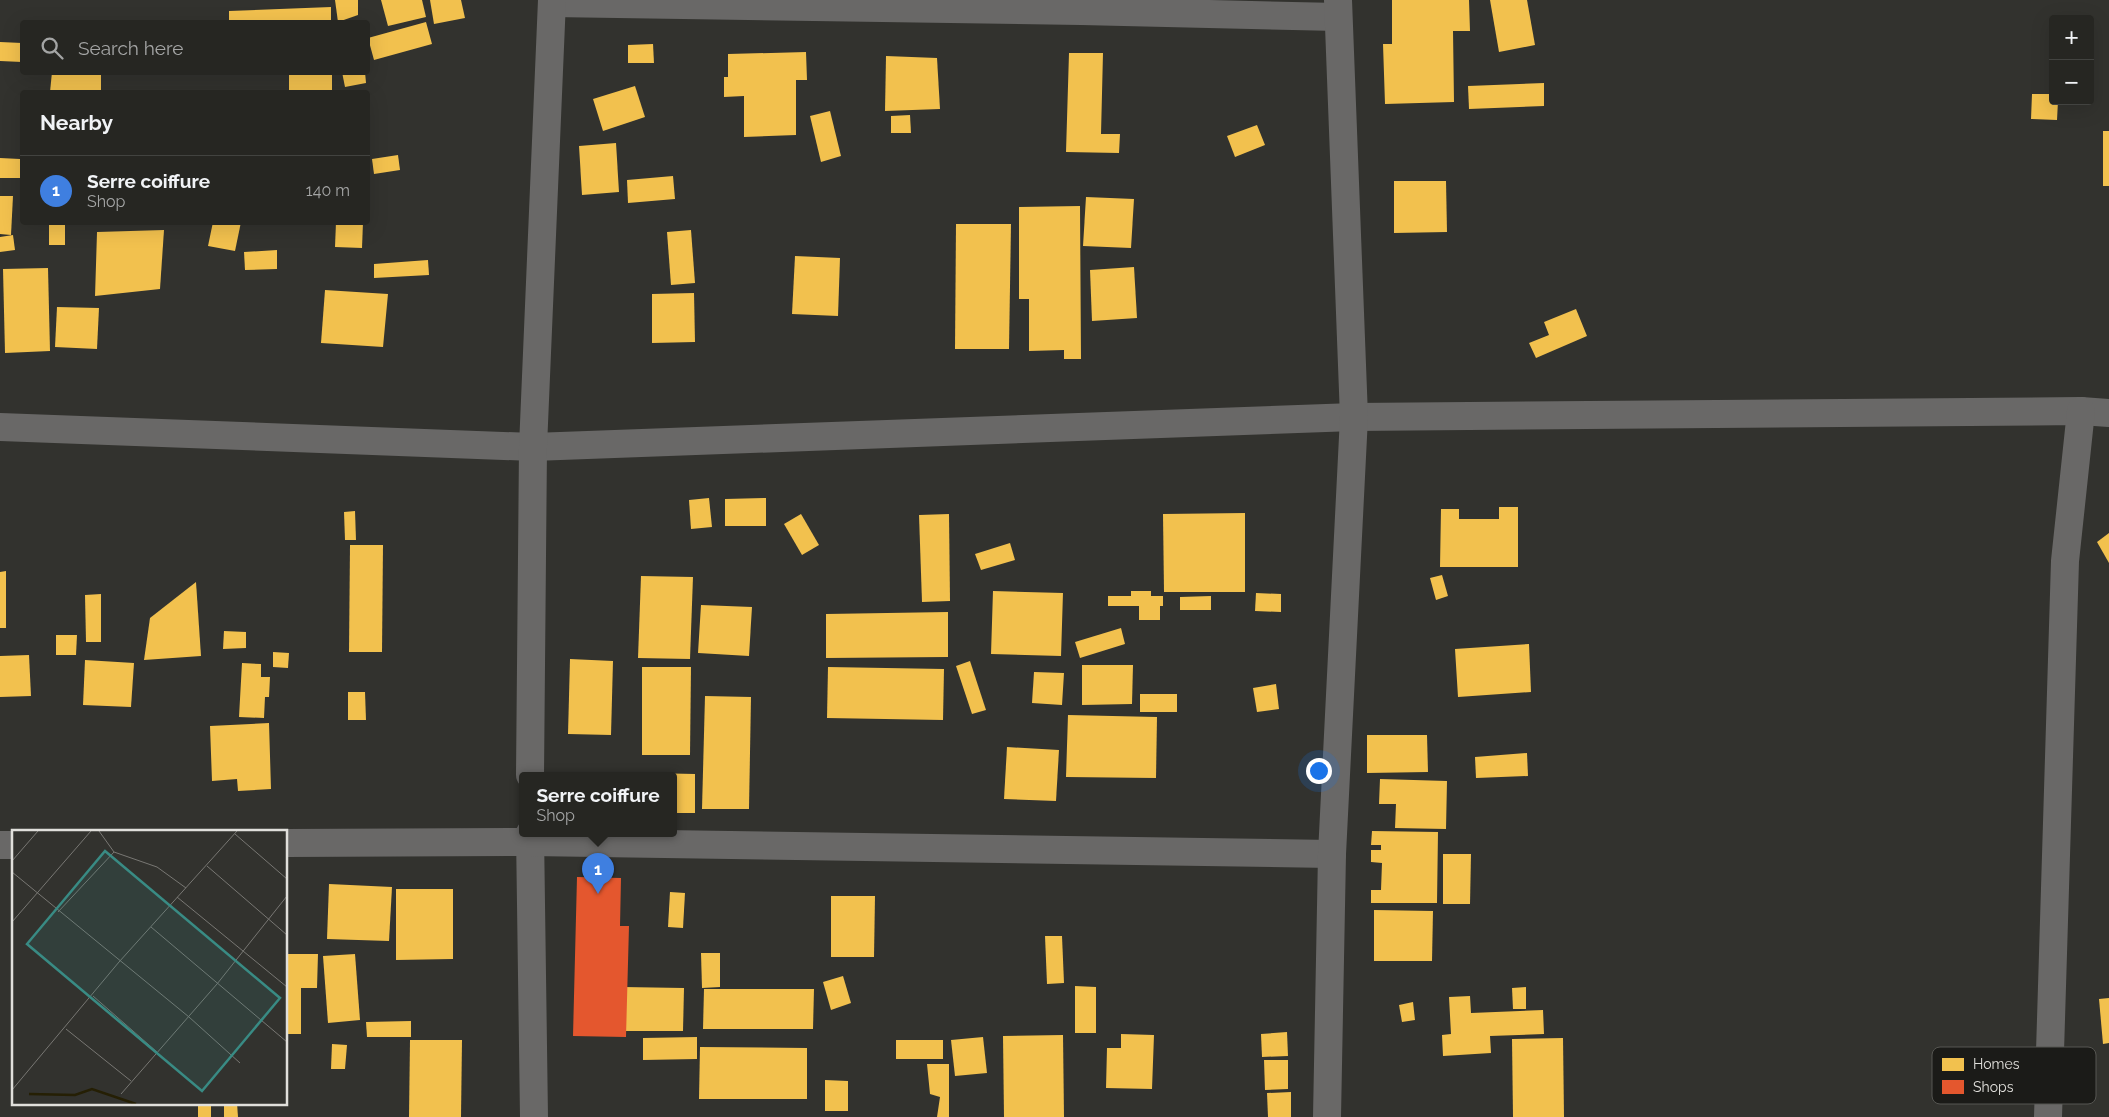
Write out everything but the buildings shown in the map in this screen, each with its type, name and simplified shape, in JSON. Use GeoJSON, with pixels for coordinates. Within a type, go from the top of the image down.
{"type":"FeatureCollection","features":[{"type":"Feature","properties":{"kind":"street"},"geometry":{"type":"LineString","coordinates":[[530,772],[533,447],[552,2],[1081,11],[1338,9],[1354,417],[1332,854],[1327,1117]]}},
{"type":"Feature","properties":{"kind":"street"},"geometry":{"type":"LineString","coordinates":[[2050,1047],[2065,561],[2081,412]]}},
{"type":"Feature","properties":{"kind":"street"},"geometry":{"type":"LineString","coordinates":[[0,427],[533,447],[1354,417],[2109,413]]}},
{"type":"Feature","properties":{"kind":"street"},"geometry":{"type":"LineString","coordinates":[[288,843],[530,837],[1332,854]]}},
{"type":"Feature","properties":{"kind":"street"},"geometry":{"type":"LineString","coordinates":[[530,837],[534,1117]]}},
{"type":"Feature","properties":{"kind":"street"},"geometry":{"type":"LineString","coordinates":[[2048,1104],[2048,1117]]}},
{"type":"Feature","properties":{"kind":"place","name":"Serre coiffure"},"geometry":{"type":"Point","coordinates":[598,894]}}]}
